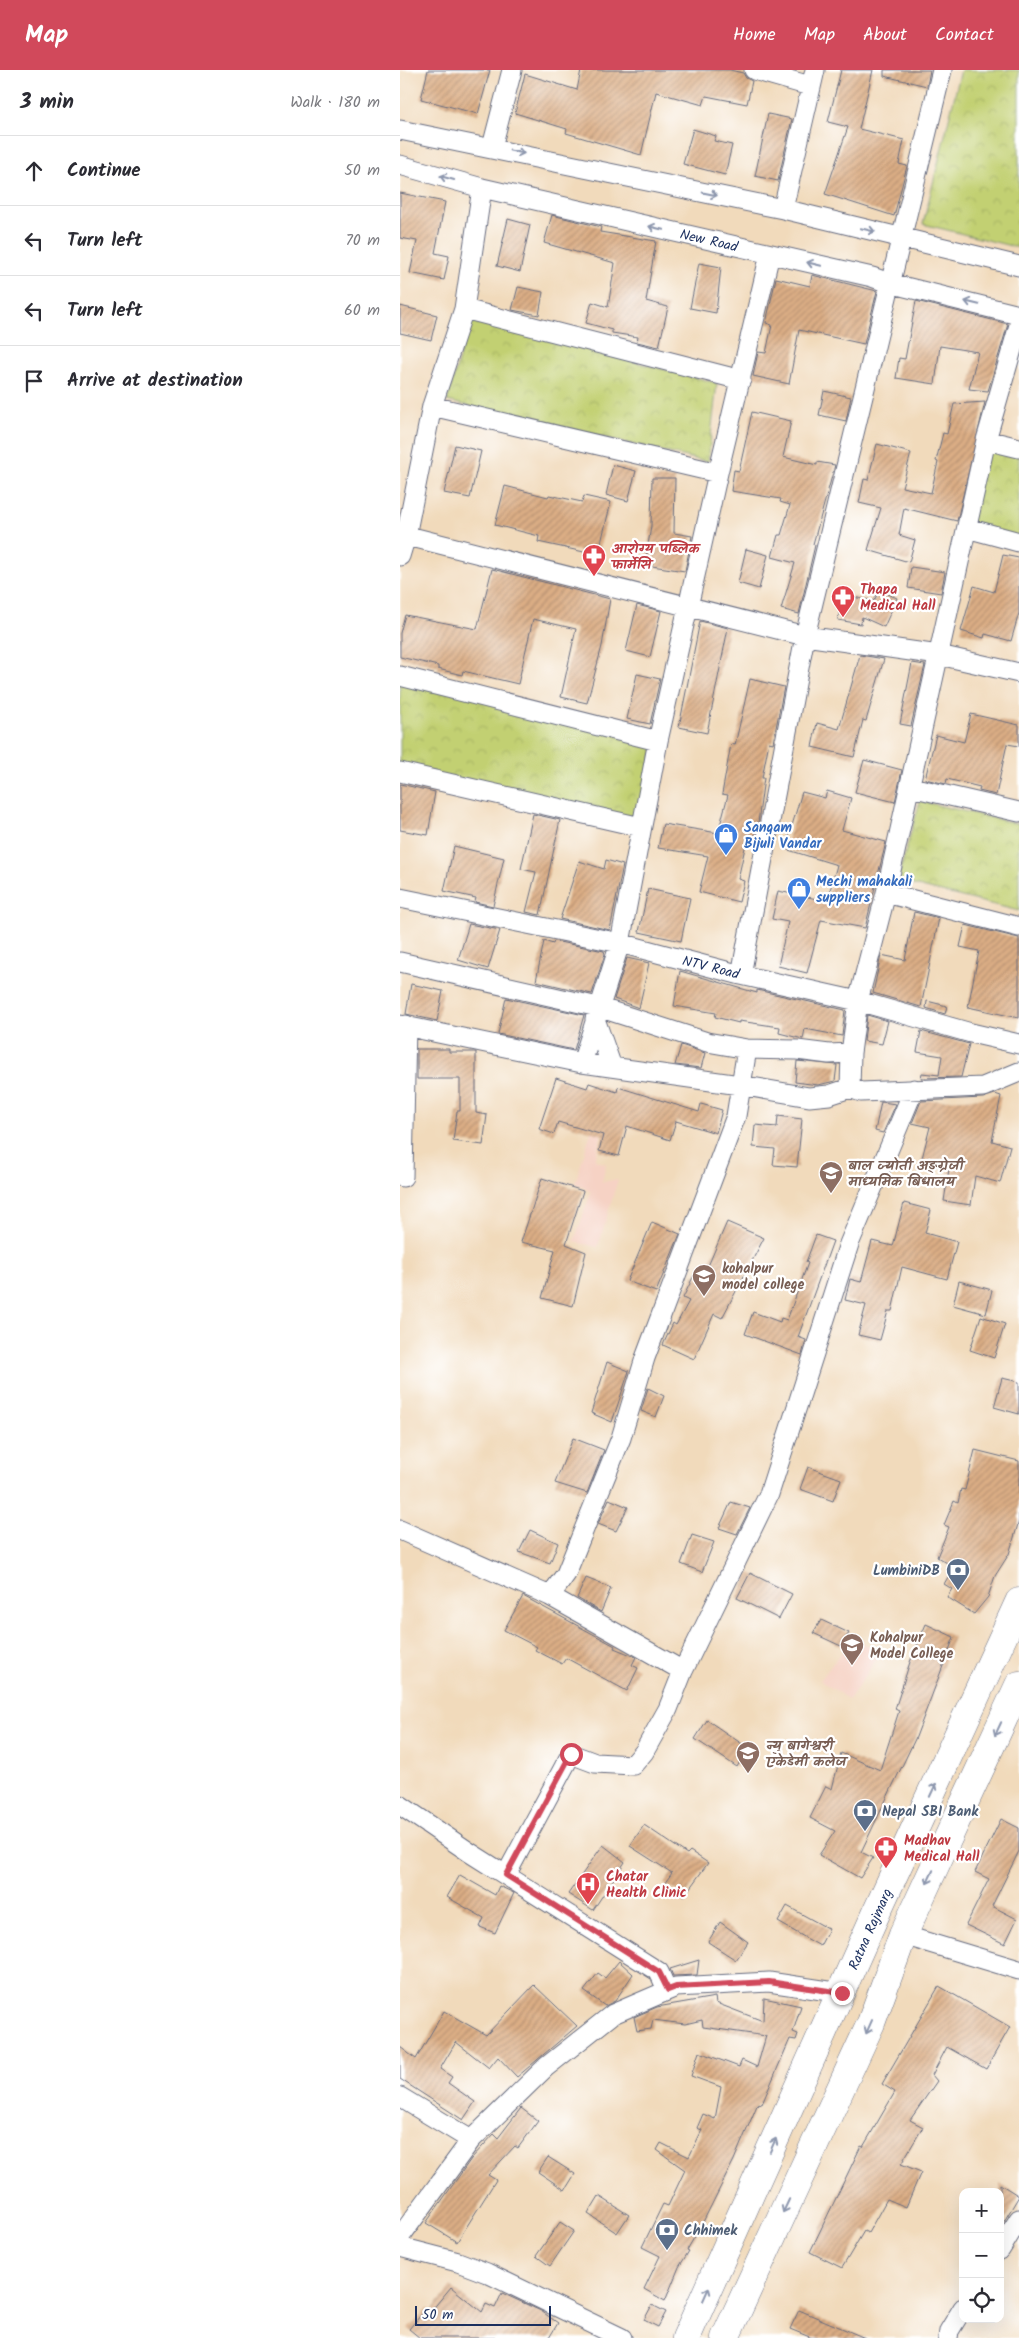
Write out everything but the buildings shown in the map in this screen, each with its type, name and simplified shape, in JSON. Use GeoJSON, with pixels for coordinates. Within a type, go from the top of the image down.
{"type":"FeatureCollection","features":[{"type":"Feature","properties":{"kind":"highway","name":"Ratna Rajmarg"},"geometry":{"type":"LineString","coordinates":[[686,2338],[1019,1602]]}},
{"type":"Feature","properties":{"kind":"highway"},"geometry":{"type":"LineString","coordinates":[[725,2338],[871,2023],[903,1935],[1019,1685]]}},
{"type":"Feature","properties":{"kind":"street"},"geometry":{"type":"LineString","coordinates":[[492,147],[512,70]]}},
{"type":"Feature","properties":{"kind":"street"},"geometry":{"type":"LineString","coordinates":[[754,70],[812,78],[783,209]]}},
{"type":"Feature","properties":{"kind":"street"},"geometry":{"type":"LineString","coordinates":[[741,974],[805,636],[942,70]]}},
{"type":"Feature","properties":{"kind":"street"},"geometry":{"type":"LineString","coordinates":[[400,130],[492,147],[783,209],[1019,266]]}},
{"type":"Feature","properties":{"kind":"street","name":"New Road"},"geometry":{"type":"LineString","coordinates":[[400,165],[482,188],[872,277],[889,283],[1019,315]]}},
{"type":"Feature","properties":{"kind":"street"},"geometry":{"type":"LineString","coordinates":[[400,556],[432,406],[464,309],[482,188]]}},
{"type":"Feature","properties":{"kind":"street"},"geometry":{"type":"LineString","coordinates":[[582,1063],[596,1013],[620,943],[658,741],[718,473],[770,254]]}},
{"type":"Feature","properties":{"kind":"street"},"geometry":{"type":"LineString","coordinates":[[464,309],[741,380]]}},
{"type":"Feature","properties":{"kind":"street"},"geometry":{"type":"LineString","coordinates":[[850,1088],[851,1053],[858,1001],[911,787],[986,440],[1019,325]]}},
{"type":"Feature","properties":{"kind":"street"},"geometry":{"type":"LineString","coordinates":[[432,406],[718,473]]}},
{"type":"Feature","properties":{"kind":"street"},"geometry":{"type":"LineString","coordinates":[[986,440],[1019,448]]}},
{"type":"Feature","properties":{"kind":"street"},"geometry":{"type":"LineString","coordinates":[[966,528],[1019,542]]}},
{"type":"Feature","properties":{"kind":"street"},"geometry":{"type":"LineString","coordinates":[[403,535],[805,636],[939,655],[1019,673]]}},
{"type":"Feature","properties":{"kind":"street"},"geometry":{"type":"LineString","coordinates":[[400,676],[658,741]]}},
{"type":"Feature","properties":{"kind":"street"},"geometry":{"type":"LineString","coordinates":[[400,772],[641,827]]}},
{"type":"Feature","properties":{"kind":"street"},"geometry":{"type":"LineString","coordinates":[[911,787],[1019,812]]}},
{"type":"Feature","properties":{"kind":"street"},"geometry":{"type":"LineString","coordinates":[[886,893],[1019,927]]}},
{"type":"Feature","properties":{"kind":"street","name":"NTV Road"},"geometry":{"type":"LineString","coordinates":[[400,898],[620,943],[858,1001],[971,1033],[1019,1044]]}},
{"type":"Feature","properties":{"kind":"street"},"geometry":{"type":"LineString","coordinates":[[400,962],[707,1042],[747,1049],[797,1050],[830,1054],[851,1053]]}},
{"type":"Feature","properties":{"kind":"street"},"geometry":{"type":"LineString","coordinates":[[596,1013],[612,1067]]}},
{"type":"Feature","properties":{"kind":"street"},"geometry":{"type":"LineString","coordinates":[[403,1176],[403,1025],[582,1063],[740,1085],[809,1097],[830,1095],[850,1088],[861,1092],[983,1087],[1019,1072]]}},
{"type":"Feature","properties":{"kind":"street"},"geometry":{"type":"LineString","coordinates":[[550,1596],[566,1574],[621,1438],[645,1358],[736,1116],[747,1049]]}},
{"type":"Feature","properties":{"kind":"street"},"geometry":{"type":"LineString","coordinates":[[506,1875],[571,1754],[595,1763],[633,1765],[644,1752],[668,1709],[682,1671],[769,1494],[849,1244],[914,1089]]}},
{"type":"Feature","properties":{"kind":"street"},"geometry":{"type":"LineString","coordinates":[[400,1530],[550,1596],[682,1671]]}},
{"type":"Feature","properties":{"kind":"street"},"geometry":{"type":"LineString","coordinates":[[400,1805],[659,1972],[668,1990]]}},
{"type":"Feature","properties":{"kind":"street"},"geometry":{"type":"LineString","coordinates":[[903,1935],[1019,1970]]}},
{"type":"Feature","properties":{"kind":"street"},"geometry":{"type":"LineString","coordinates":[[400,2237],[471,2140],[546,2068],[613,2014],[676,1987],[769,1982],[842,1993]]}},
{"type":"Feature","properties":{"kind":"street"},"geometry":{"type":"LineString","coordinates":[[400,2097],[471,2140]]}},
{"type":"Feature","properties":{"kind":"street"},"geometry":{"type":"LineString","coordinates":[[1004,2243],[1019,2219]]}},
{"type":"Feature","properties":{"kind":"street"},"geometry":{"type":"LineString","coordinates":[[400,2248],[458,2262],[487,2273],[622,2338]]}},
{"type":"Feature","properties":{"kind":"street"},"geometry":{"type":"LineString","coordinates":[[948,2338],[949,2331],[959,2315]]}},
{"type":"Feature","properties":{"kind":"shaded area"},"geometry":{"type":"Polygon","coordinates":[[[603,1094],[611,1098],[595,1160],[606,1164],[602,1182],[618,1179],[598,1247],[574,1242],[591,1192],[575,1183],[603,1094]]]}},
{"type":"Feature","properties":{"kind":"shaded area","name":"Kohalpur Model College"},"geometry":{"type":"Polygon","coordinates":[[[852,1639],[882,1651],[849,1700],[820,1680],[852,1639]]]}},
{"type":"Feature","properties":{"kind":"green space"},"geometry":{"type":"Polygon","coordinates":[[[961,70],[1019,70],[1019,248],[923,224],[961,70]]]}},
{"type":"Feature","properties":{"kind":"green space"},"geometry":{"type":"Polygon","coordinates":[[[470,320],[717,383],[708,462],[447,401],[470,320]]]}},
{"type":"Feature","properties":{"kind":"green space"},"geometry":{"type":"Polygon","coordinates":[[[986,440],[1019,448],[1019,542],[967,528],[986,440]]]}},
{"type":"Feature","properties":{"kind":"green space"},"geometry":{"type":"Polygon","coordinates":[[[400,679],[654,744],[639,821],[400,771],[400,679]]]}},
{"type":"Feature","properties":{"kind":"green space"},"geometry":{"type":"Polygon","coordinates":[[[920,801],[1019,824],[1019,911],[897,881],[920,801]]]}},
{"type":"Feature","properties":{"kind":"place","name":"आरोग्य पब्लिक फार्मेसि"},"geometry":{"type":"Point","coordinates":[594,577]}},
{"type":"Feature","properties":{"kind":"place","name":"Thapa Medical Hall"},"geometry":{"type":"Point","coordinates":[843,618]}},
{"type":"Feature","properties":{"kind":"place","name":"Sangam Bijuli Vandar"},"geometry":{"type":"Point","coordinates":[726,856]}},
{"type":"Feature","properties":{"kind":"place","name":"Mechi mahakali suppliers"},"geometry":{"type":"Point","coordinates":[799,910]}},
{"type":"Feature","properties":{"kind":"place","name":"बाल ज्योती अङ्ग्रेजी माध्यमिक बिधालय"},"geometry":{"type":"Point","coordinates":[831,1194]}},
{"type":"Feature","properties":{"kind":"place","name":"kohalpur model college"},"geometry":{"type":"Point","coordinates":[704,1297]}},
{"type":"Feature","properties":{"kind":"place","name":"LumbiniDB"},"geometry":{"type":"Point","coordinates":[958,1591]}},
{"type":"Feature","properties":{"kind":"place","name":"Kohalpur Model College"},"geometry":{"type":"Point","coordinates":[852,1666]}},
{"type":"Feature","properties":{"kind":"place","name":"न्यु बागेश्वरी एकेडेमी कलेज"},"geometry":{"type":"Point","coordinates":[748,1774]}},
{"type":"Feature","properties":{"kind":"place","name":"Nepal SBI Bank"},"geometry":{"type":"Point","coordinates":[865,1832]}},
{"type":"Feature","properties":{"kind":"place","name":"Madhav Medical Hall"},"geometry":{"type":"Point","coordinates":[886,1869]}},
{"type":"Feature","properties":{"kind":"place","name":"Chatar Health Clinic"},"geometry":{"type":"Point","coordinates":[588,1905]}},
{"type":"Feature","properties":{"kind":"place","name":"Chhimek"},"geometry":{"type":"Point","coordinates":[667,2251]}},
{"type":"Feature","properties":{"kind":"route"},"geometry":{"type":"LineString","coordinates":[[571,1754],[506,1875],[659,1972],[668,1990],[676,1987],[769,1982],[842,1993]]}}]}
